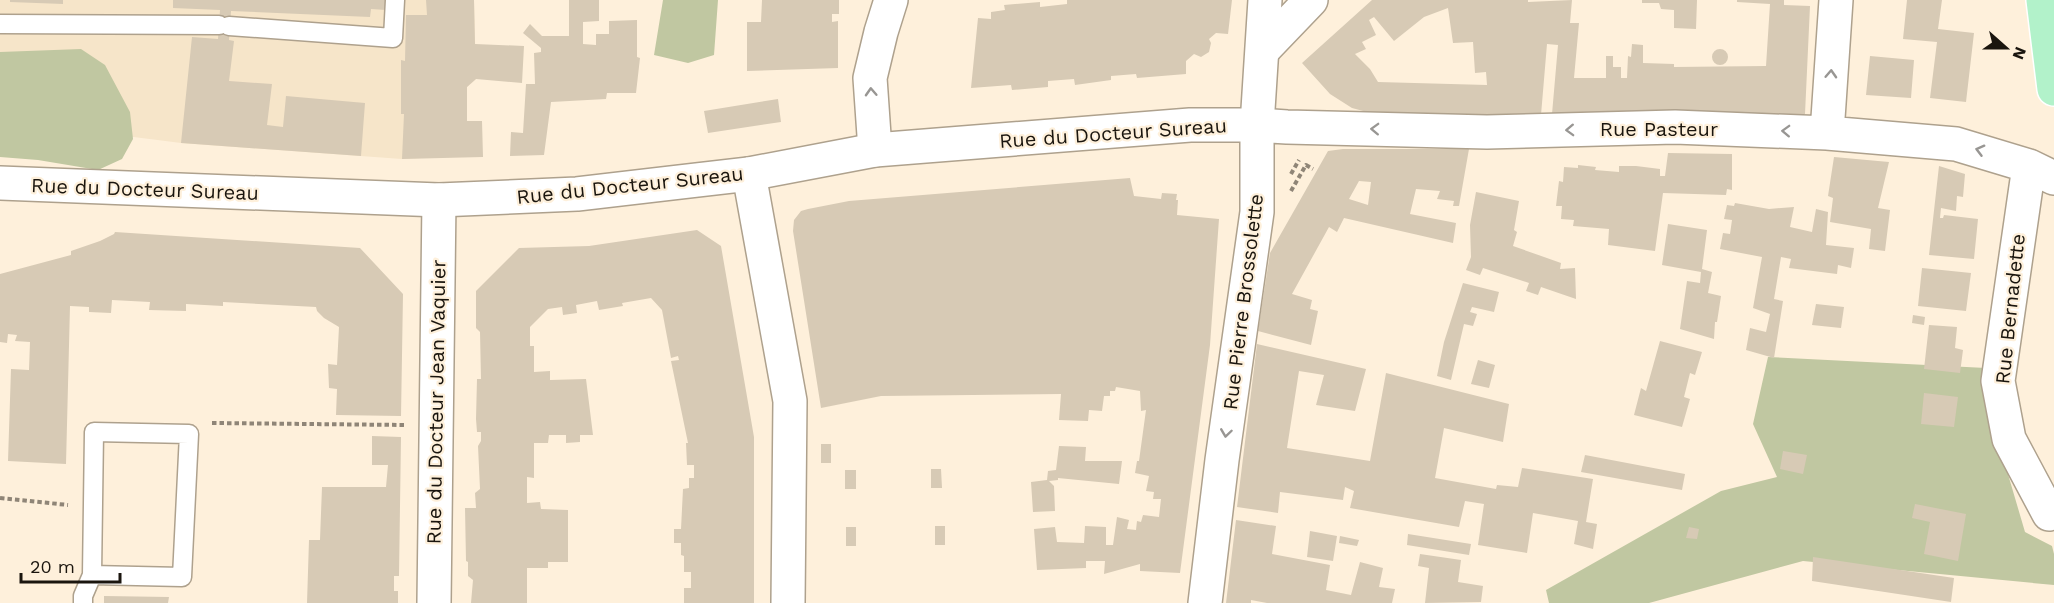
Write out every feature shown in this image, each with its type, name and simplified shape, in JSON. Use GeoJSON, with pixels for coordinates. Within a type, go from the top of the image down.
{"type":"FeatureCollection","features":[{"type":"Feature","properties":{"kind":"main road"},"geometry":{"type":"LineString","coordinates":[[2043,0],[2054,89]]}},
{"type":"Feature","properties":{"kind":"street"},"geometry":{"type":"LineString","coordinates":[[875,150],[870,78],[891,0]]}},
{"type":"Feature","properties":{"kind":"street","name":"Rue Pierre Brossolette"},"geometry":{"type":"LineString","coordinates":[[1205,603],[1222,460],[1257,212],[1257,125],[1265,0]]}},
{"type":"Feature","properties":{"kind":"street"},"geometry":{"type":"LineString","coordinates":[[1263,50],[1311,0]]}},
{"type":"Feature","properties":{"kind":"street"},"geometry":{"type":"LineString","coordinates":[[1827,133],[1836,0]]}},
{"type":"Feature","properties":{"kind":"street","name":"Rue du Docteur Sureau"},"geometry":{"type":"LineString","coordinates":[[0,183],[439,200],[577,194],[749,174],[875,150],[1190,124],[1257,125]]}},
{"type":"Feature","properties":{"kind":"street","name":"Rue Pasteur"},"geometry":{"type":"LineString","coordinates":[[1257,125],[1487,132],[1675,127],[1827,133],[1956,144],[2041,172]]}},
{"type":"Feature","properties":{"kind":"street","name":"Rue Bernadette"},"geometry":{"type":"LineString","coordinates":[[2041,172],[1998,381],[2009,439],[2049,514]]}},
{"type":"Feature","properties":{"kind":"street"},"geometry":{"type":"LineString","coordinates":[[749,174],[790,401],[788,603]]}},
{"type":"Feature","properties":{"kind":"street","name":"Rue du Docteur Jean Vaquier"},"geometry":{"type":"LineString","coordinates":[[434,603],[439,200]]}},
{"type":"Feature","properties":{"kind":"lane"},"geometry":{"type":"LineString","coordinates":[[0,24],[224,26],[393,38],[395,0]]}},
{"type":"Feature","properties":{"kind":"lane"},"geometry":{"type":"LineString","coordinates":[[83,603],[83,596],[92,575],[94,432],[189,434],[182,577],[92,575]]}},
{"type":"Feature","properties":{"kind":"path"},"geometry":{"type":"LineString","coordinates":[[1289,178],[1300,158]]}},
{"type":"Feature","properties":{"kind":"path"},"geometry":{"type":"LineString","coordinates":[[1284,188],[1290,193],[1306,165],[1313,170]]}},
{"type":"Feature","properties":{"kind":"path"},"geometry":{"type":"LineString","coordinates":[[189,434],[214,422],[436,426]]}},
{"type":"Feature","properties":{"kind":"path"},"geometry":{"type":"LineString","coordinates":[[0,498],[93,507]]}},
{"type":"Feature","properties":{"kind":"shaded area"},"geometry":{"type":"Polygon","coordinates":[[[0,0],[474,0],[476,79],[467,87],[463,83],[441,157],[402,159],[181,143],[0,120],[0,0]]]}},
{"type":"Feature","properties":{"kind":"green space"},"geometry":{"type":"Polygon","coordinates":[[[663,0],[718,0],[714,55],[688,63],[654,55],[663,0]]]}},
{"type":"Feature","properties":{"kind":"green space"},"geometry":{"type":"Polygon","coordinates":[[[81,49],[105,65],[130,112],[133,139],[122,159],[98,170],[38,160],[0,157],[0,52],[81,49]]]}},
{"type":"Feature","properties":{"kind":"green space"},"geometry":{"type":"Polygon","coordinates":[[[1768,357],[1986,368],[2005,464],[2025,532],[2052,546],[2054,585],[1803,561],[1649,603],[1549,603],[1546,590],[1721,491],[1777,477],[1753,424],[1768,357]]]}},
{"type":"Feature","properties":{"kind":"building"},"geometry":{"type":"Polygon","coordinates":[[[10,0],[63,0],[63,4],[10,2],[10,0]]]}},
{"type":"Feature","properties":{"kind":"building"},"geometry":{"type":"Polygon","coordinates":[[[173,0],[387,0],[386,10],[371,9],[370,17],[231,11],[229,40],[234,41],[229,81],[272,84],[267,125],[283,127],[286,96],[365,103],[361,156],[181,143],[192,37],[218,39],[220,10],[173,8],[173,0]]]}},
{"type":"Feature","properties":{"kind":"building"},"geometry":{"type":"Polygon","coordinates":[[[426,0],[474,0],[475,44],[524,46],[522,83],[476,79],[467,87],[467,121],[482,121],[483,157],[402,159],[404,114],[401,114],[401,60],[405,61],[406,15],[427,15],[426,0]]]}},
{"type":"Feature","properties":{"kind":"building"},"geometry":{"type":"Polygon","coordinates":[[[569,0],[599,0],[599,21],[583,22],[583,44],[596,45],[596,34],[609,34],[609,21],[637,20],[637,57],[640,58],[636,93],[607,93],[606,99],[551,102],[544,155],[510,156],[511,132],[523,133],[526,84],[535,84],[534,53],[541,52],[541,48],[523,33],[530,24],[542,36],[569,36],[569,0]]]}},
{"type":"Feature","properties":{"kind":"building"},"geometry":{"type":"Polygon","coordinates":[[[762,0],[839,0],[839,14],[832,14],[832,22],[838,21],[838,68],[747,71],[747,22],[761,22],[762,0]]]}},
{"type":"Feature","properties":{"kind":"building"},"geometry":{"type":"Polygon","coordinates":[[[1067,0],[1232,0],[1228,34],[1216,33],[1209,39],[1211,43],[1209,52],[1201,57],[1194,54],[1186,61],[1186,74],[1137,78],[1136,74],[1111,76],[1111,80],[1075,85],[1074,79],[1048,81],[1048,87],[1012,90],[1011,85],[971,88],[978,18],[991,19],[991,12],[1005,10],[1004,5],[1040,2],[1040,7],[1067,4],[1067,0]]]}},
{"type":"Feature","properties":{"kind":"building"},"geometry":{"type":"Polygon","coordinates":[[[1372,0],[1528,0],[1528,2],[1572,0],[1570,23],[1579,23],[1574,78],[1606,78],[1606,56],[1613,56],[1613,67],[1621,67],[1621,78],[1627,78],[1628,56],[1631,57],[1632,44],[1643,45],[1643,63],[1674,64],[1674,67],[1766,66],[1770,4],[1737,2],[1737,0],[1784,0],[1784,5],[1810,6],[1805,114],[1552,114],[1558,45],[1547,44],[1541,115],[1386,116],[1352,108],[1330,94],[1302,63],[1372,0]],[[1448,8],[1424,17],[1394,41],[1374,17],[1369,20],[1376,35],[1362,42],[1366,49],[1355,54],[1370,69],[1378,82],[1487,85],[1486,72],[1475,73],[1473,42],[1453,43],[1448,8]]]}},
{"type":"Feature","properties":{"kind":"building"},"geometry":{"type":"Polygon","coordinates":[[[1642,0],[1697,0],[1696,29],[1674,28],[1674,10],[1661,9],[1659,3],[1642,3],[1642,0]]]}},
{"type":"Feature","properties":{"kind":"building"},"geometry":{"type":"Polygon","coordinates":[[[1907,0],[1942,0],[1938,29],[1974,33],[1966,102],[1930,98],[1937,42],[1903,39],[1907,0]]]}},
{"type":"Feature","properties":{"kind":"building"},"geometry":{"type":"Polygon","coordinates":[[[1717,49],[1723,49],[1728,57],[1726,63],[1717,65],[1712,60],[1712,54],[1717,49]]]}},
{"type":"Feature","properties":{"kind":"building"},"geometry":{"type":"Polygon","coordinates":[[[1870,56],[1914,60],[1911,98],[1866,95],[1870,56]]]}},
{"type":"Feature","properties":{"kind":"building"},"geometry":{"type":"Polygon","coordinates":[[[778,99],[781,122],[708,133],[704,111],[778,99]]]}},
{"type":"Feature","properties":{"kind":"building"},"geometry":{"type":"Polygon","coordinates":[[[1469,149],[1459,206],[1453,206],[1454,201],[1437,199],[1440,191],[1416,189],[1410,214],[1456,223],[1453,243],[1344,218],[1337,232],[1329,227],[1292,294],[1312,300],[1310,309],[1318,311],[1311,345],[1258,331],[1270,253],[1328,151],[1469,149]],[[1359,181],[1349,199],[1368,205],[1371,182],[1359,181]]]}},
{"type":"Feature","properties":{"kind":"building"},"geometry":{"type":"Polygon","coordinates":[[[1668,153],[1732,154],[1732,190],[1727,189],[1726,195],[1663,193],[1655,251],[1608,245],[1609,229],[1573,226],[1574,220],[1561,219],[1562,206],[1556,206],[1559,181],[1563,182],[1564,167],[1578,168],[1578,165],[1596,167],[1595,170],[1619,172],[1619,166],[1636,166],[1660,169],[1660,176],[1665,176],[1668,153]]]}},
{"type":"Feature","properties":{"kind":"building"},"geometry":{"type":"Polygon","coordinates":[[[1834,157],[1889,162],[1878,208],[1890,210],[1885,251],[1869,249],[1871,229],[1830,222],[1833,198],[1828,196],[1834,157]]]}},
{"type":"Feature","properties":{"kind":"building"},"geometry":{"type":"Polygon","coordinates":[[[1939,166],[1965,174],[1963,197],[1957,196],[1956,211],[1941,208],[1940,218],[1944,215],[1978,219],[1974,259],[1929,255],[1939,166]]]}},
{"type":"Feature","properties":{"kind":"building"},"geometry":{"type":"Polygon","coordinates":[[[1130,178],[1134,196],[1161,199],[1162,193],[1177,194],[1177,215],[1219,219],[1210,345],[1180,573],[1140,571],[1140,564],[1104,574],[1105,561],[1086,561],[1086,568],[1037,570],[1034,529],[1055,527],[1057,542],[1084,543],[1085,526],[1106,527],[1106,545],[1113,545],[1117,517],[1129,520],[1127,529],[1136,530],[1137,521],[1141,522],[1143,515],[1159,517],[1161,499],[1153,499],[1154,492],[1146,491],[1149,476],[1135,473],[1137,461],[1139,461],[1146,410],[1141,411],[1140,391],[1116,387],[1115,391],[1110,391],[1110,396],[1104,396],[1102,411],[1089,410],[1088,421],[1059,420],[1061,394],[881,396],[821,408],[793,231],[794,220],[801,211],[849,201],[1130,178]]]}},
{"type":"Feature","properties":{"kind":"building"},"geometry":{"type":"Polygon","coordinates":[[[1476,192],[1519,201],[1514,230],[1517,232],[1513,246],[1561,263],[1560,269],[1575,268],[1576,299],[1541,287],[1538,295],[1526,291],[1529,283],[1483,268],[1480,275],[1466,270],[1471,257],[1470,225],[1476,192]]]}},
{"type":"Feature","properties":{"kind":"building"},"geometry":{"type":"Polygon","coordinates":[[[1735,203],[1769,209],[1794,207],[1790,227],[1812,232],[1816,209],[1828,212],[1826,245],[1854,248],[1851,268],[1838,265],[1837,274],[1789,268],[1791,259],[1781,257],[1774,299],[1783,301],[1774,358],[1746,350],[1750,328],[1766,332],[1770,314],[1753,308],[1762,257],[1720,249],[1723,233],[1730,234],[1732,220],[1724,219],[1727,205],[1734,206],[1735,203]]]}},
{"type":"Feature","properties":{"kind":"building"},"geometry":{"type":"Polygon","coordinates":[[[1668,224],[1707,230],[1702,269],[1712,272],[1708,293],[1721,296],[1714,339],[1680,329],[1687,281],[1700,283],[1701,272],[1662,265],[1668,224]]]}},
{"type":"Feature","properties":{"kind":"building"},"geometry":{"type":"Polygon","coordinates":[[[697,230],[721,246],[754,437],[754,603],[684,603],[684,588],[691,588],[691,572],[684,572],[681,543],[674,543],[674,529],[681,529],[683,489],[689,488],[689,478],[694,478],[694,465],[687,465],[686,443],[688,443],[671,361],[679,360],[678,356],[671,358],[662,310],[651,298],[599,310],[597,301],[576,305],[577,313],[563,315],[562,307],[548,309],[530,327],[530,346],[534,346],[534,372],[550,371],[550,380],[586,379],[593,435],[580,435],[580,442],[566,443],[566,435],[549,435],[548,443],[534,443],[534,478],[527,477],[527,503],[540,502],[541,509],[568,510],[568,562],[548,562],[548,568],[527,568],[527,603],[471,603],[473,580],[468,576],[468,562],[466,561],[465,508],[476,508],[475,493],[480,489],[478,446],[481,441],[481,432],[477,432],[476,419],[477,379],[481,379],[480,332],[476,328],[476,291],[519,248],[589,246],[697,230]]]}},
{"type":"Feature","properties":{"kind":"building"},"geometry":{"type":"Polygon","coordinates":[[[115,232],[360,248],[403,294],[401,416],[336,415],[337,389],[329,388],[328,364],[337,365],[339,327],[324,318],[316,307],[223,302],[223,306],[186,304],[186,311],[149,310],[150,302],[112,300],[111,313],[89,312],[89,307],[70,306],[66,464],[8,461],[11,369],[29,370],[30,342],[15,341],[17,335],[8,334],[7,343],[0,342],[0,274],[71,255],[71,251],[100,241],[115,232]]]}},
{"type":"Feature","properties":{"kind":"building"},"geometry":{"type":"Polygon","coordinates":[[[1922,268],[1971,273],[1966,311],[1918,306],[1922,268]]]}},
{"type":"Feature","properties":{"kind":"building"},"geometry":{"type":"Polygon","coordinates":[[[1463,283],[1499,292],[1494,312],[1472,307],[1470,312],[1477,314],[1473,326],[1464,324],[1451,380],[1437,376],[1444,342],[1463,283]]]}},
{"type":"Feature","properties":{"kind":"building"},"geometry":{"type":"Polygon","coordinates":[[[1816,304],[1844,307],[1841,328],[1812,325],[1816,304]]]}},
{"type":"Feature","properties":{"kind":"building"},"geometry":{"type":"Polygon","coordinates":[[[1913,315],[1925,317],[1924,325],[1912,323],[1913,315]]]}},
{"type":"Feature","properties":{"kind":"building"},"geometry":{"type":"Polygon","coordinates":[[[1929,325],[1957,327],[1955,348],[1963,350],[1960,373],[1924,369],[1929,325]]]}},
{"type":"Feature","properties":{"kind":"building"},"geometry":{"type":"Polygon","coordinates":[[[1660,341],[1702,352],[1695,375],[1690,373],[1684,397],[1690,399],[1682,427],[1634,415],[1641,388],[1646,391],[1660,341]]]}},
{"type":"Feature","properties":{"kind":"building"},"geometry":{"type":"Polygon","coordinates":[[[1257,344],[1366,369],[1355,411],[1316,405],[1324,375],[1299,371],[1287,448],[1370,461],[1386,373],[1509,404],[1503,442],[1444,428],[1435,478],[1496,489],[1497,485],[1518,487],[1522,468],[1593,479],[1586,522],[1597,524],[1593,549],[1574,544],[1578,521],[1533,513],[1527,553],[1478,545],[1484,504],[1465,501],[1459,527],[1350,508],[1354,491],[1345,487],[1343,500],[1280,492],[1278,513],[1237,507],[1257,344]]]}},
{"type":"Feature","properties":{"kind":"building"},"geometry":{"type":"Polygon","coordinates":[[[1478,360],[1495,365],[1489,388],[1471,384],[1478,360]]]}},
{"type":"Feature","properties":{"kind":"building"},"geometry":{"type":"Polygon","coordinates":[[[1924,393],[1958,397],[1954,427],[1921,424],[1924,393]]]}},
{"type":"Feature","properties":{"kind":"building"},"geometry":{"type":"Polygon","coordinates":[[[372,436],[401,437],[399,576],[394,576],[394,591],[398,591],[398,603],[307,603],[309,540],[320,540],[322,487],[386,487],[388,465],[372,465],[372,436]]]}},
{"type":"Feature","properties":{"kind":"building"},"geometry":{"type":"Polygon","coordinates":[[[821,444],[831,444],[831,463],[821,463],[821,444]]]}},
{"type":"Feature","properties":{"kind":"building"},"geometry":{"type":"Polygon","coordinates":[[[1059,446],[1086,447],[1085,461],[1122,461],[1119,484],[1058,478],[1058,480],[1049,481],[1054,486],[1055,511],[1033,512],[1031,482],[1047,480],[1048,471],[1056,470],[1059,446]]]}},
{"type":"Feature","properties":{"kind":"building"},"geometry":{"type":"Polygon","coordinates":[[[1783,451],[1807,455],[1803,474],[1780,469],[1783,451]]]}},
{"type":"Feature","properties":{"kind":"building"},"geometry":{"type":"Polygon","coordinates":[[[1585,455],[1685,474],[1682,490],[1581,472],[1585,455]]]}},
{"type":"Feature","properties":{"kind":"building"},"geometry":{"type":"Polygon","coordinates":[[[931,469],[941,469],[942,488],[931,488],[931,469]]]}},
{"type":"Feature","properties":{"kind":"building"},"geometry":{"type":"Polygon","coordinates":[[[845,470],[856,470],[856,489],[845,489],[845,470]]]}},
{"type":"Feature","properties":{"kind":"building"},"geometry":{"type":"Polygon","coordinates":[[[1915,504],[1966,514],[1958,561],[1924,554],[1930,522],[1912,518],[1915,504]]]}},
{"type":"Feature","properties":{"kind":"building"},"geometry":{"type":"Polygon","coordinates":[[[1236,520],[1276,526],[1272,554],[1330,565],[1326,590],[1351,595],[1360,562],[1383,568],[1379,587],[1395,589],[1392,603],[1267,603],[1251,600],[1251,603],[1226,603],[1236,520]]]}},
{"type":"Feature","properties":{"kind":"building"},"geometry":{"type":"Polygon","coordinates":[[[935,526],[945,526],[945,545],[935,545],[935,526]]]}},
{"type":"Feature","properties":{"kind":"building"},"geometry":{"type":"Polygon","coordinates":[[[846,527],[856,527],[856,546],[846,546],[846,527]]]}},
{"type":"Feature","properties":{"kind":"building"},"geometry":{"type":"Polygon","coordinates":[[[1689,527],[1699,529],[1697,539],[1686,538],[1689,527]]]}},
{"type":"Feature","properties":{"kind":"building"},"geometry":{"type":"Polygon","coordinates":[[[1310,531],[1337,536],[1333,561],[1307,557],[1310,531]]]}},
{"type":"Feature","properties":{"kind":"building"},"geometry":{"type":"Polygon","coordinates":[[[1408,534],[1471,544],[1469,555],[1407,545],[1408,534]]]}},
{"type":"Feature","properties":{"kind":"building"},"geometry":{"type":"Polygon","coordinates":[[[1340,536],[1359,540],[1357,546],[1339,543],[1340,536]]]}},
{"type":"Feature","properties":{"kind":"building"},"geometry":{"type":"Polygon","coordinates":[[[1420,554],[1461,560],[1458,582],[1483,586],[1481,602],[1425,603],[1429,568],[1418,566],[1420,554]]]}},
{"type":"Feature","properties":{"kind":"building"},"geometry":{"type":"Polygon","coordinates":[[[1813,557],[1954,578],[1951,602],[1812,581],[1813,557]]]}},
{"type":"Feature","properties":{"kind":"building"},"geometry":{"type":"Polygon","coordinates":[[[104,596],[169,597],[168,603],[104,603],[104,596]]]}}]}
